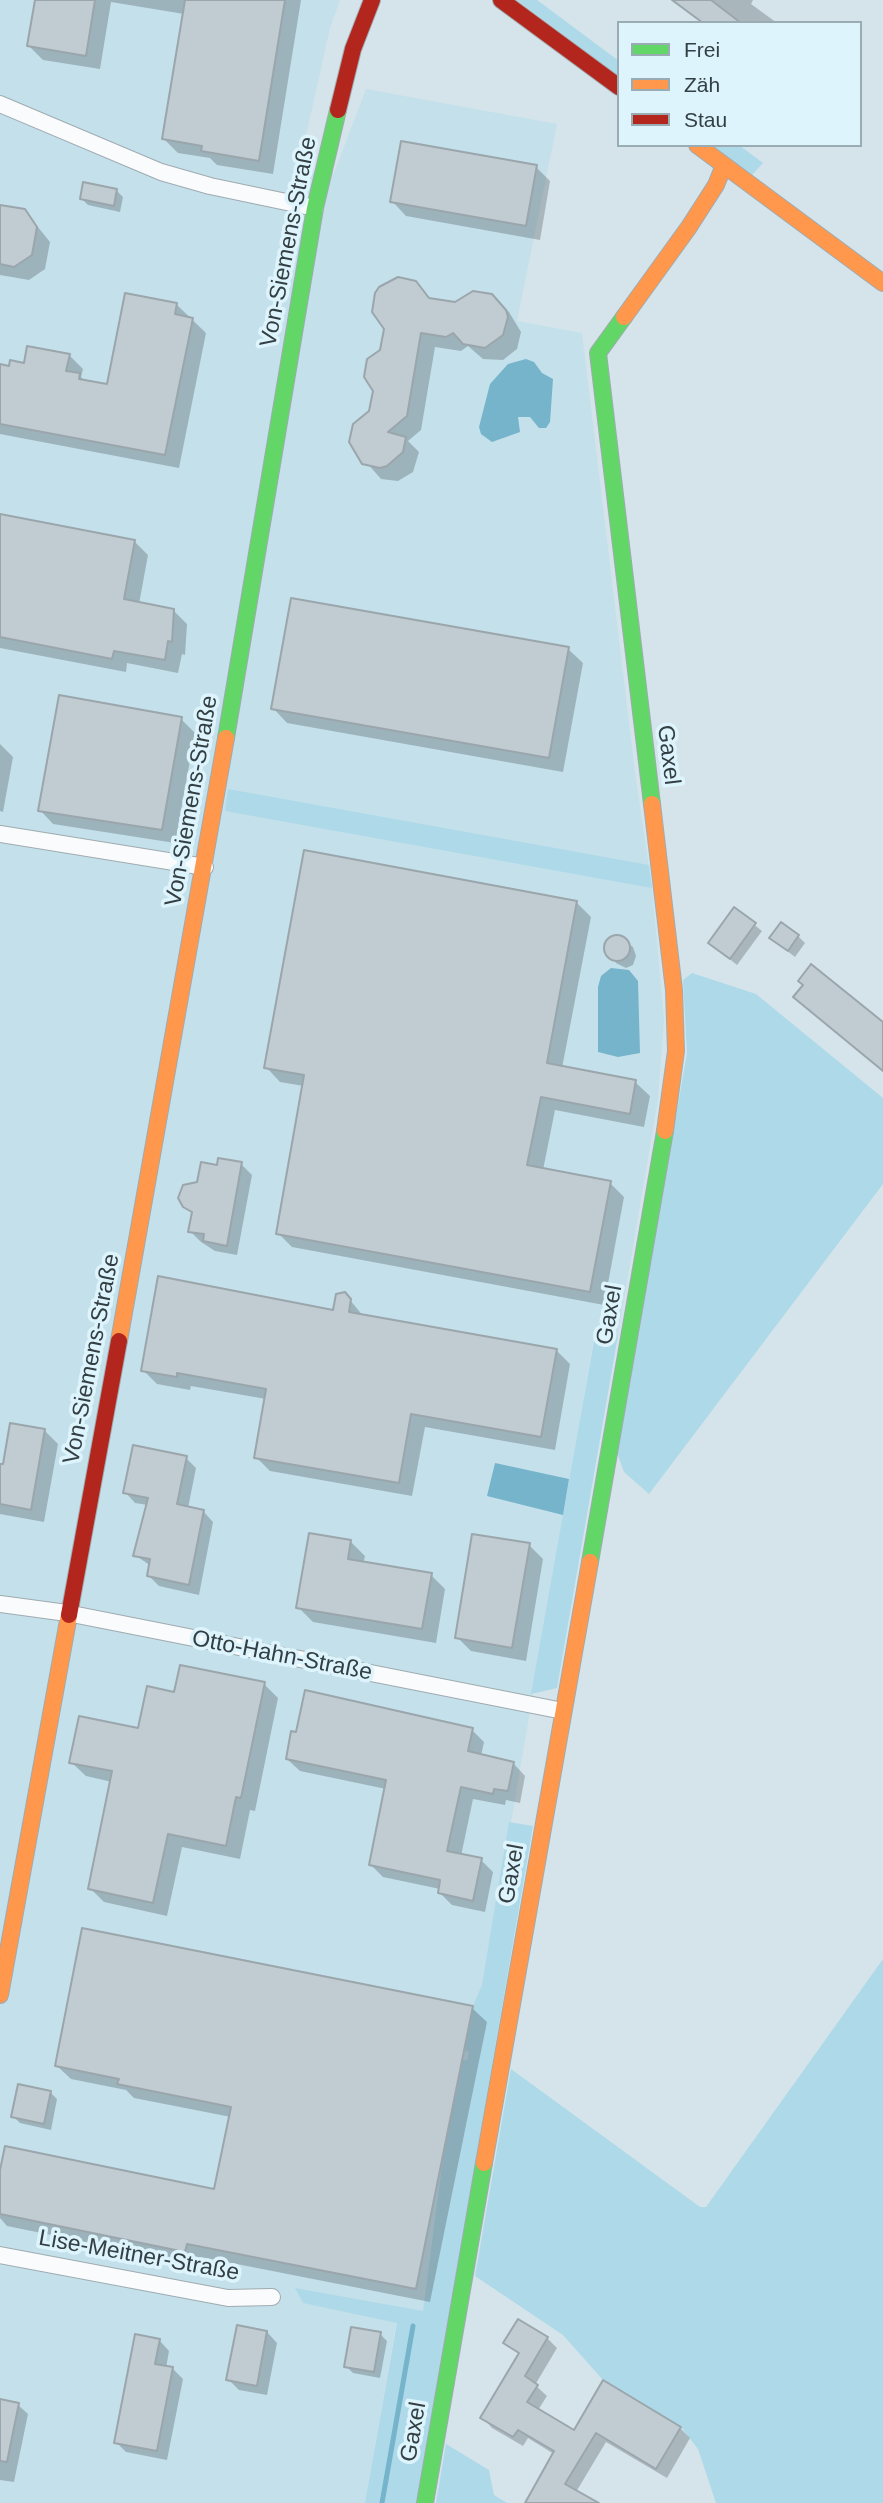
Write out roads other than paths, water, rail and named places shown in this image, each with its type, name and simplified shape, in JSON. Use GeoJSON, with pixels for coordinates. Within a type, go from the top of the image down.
{"type":"FeatureCollection","features":[{"type":"Feature","properties":{"kind":"street","name":"Von-Siemens-Straße"},"geometry":{"type":"LineString","coordinates":[[67,1613],[205,867],[315,208],[353,49],[372,0]]}},
{"type":"Feature","properties":{"kind":"street"},"geometry":{"type":"LineString","coordinates":[[501,0],[617,86]]}},
{"type":"Feature","properties":{"kind":"street"},"geometry":{"type":"LineString","coordinates":[[0,104],[161,172],[210,186],[315,208]]}},
{"type":"Feature","properties":{"kind":"street"},"geometry":{"type":"LineString","coordinates":[[700,147],[883,282]]}},
{"type":"Feature","properties":{"kind":"street","name":"Gaxel"},"geometry":{"type":"LineString","coordinates":[[425,2503],[665,1135],[677,1051],[674,990],[598,354],[689,227],[716,185],[724,165]]}},
{"type":"Feature","properties":{"kind":"street"},"geometry":{"type":"LineString","coordinates":[[0,834],[205,867]]}},
{"type":"Feature","properties":{"kind":"street","name":"Otto-Hahn-Straße"},"geometry":{"type":"LineString","coordinates":[[0,1604],[67,1613],[563,1711]]}},
{"type":"Feature","properties":{"kind":"street"},"geometry":{"type":"LineString","coordinates":[[0,1994],[67,1613]]}},
{"type":"Feature","properties":{"kind":"street","name":"Lise-Meitner-Straße"},"geometry":{"type":"LineString","coordinates":[[0,2255],[228,2298],[272,2297]]}},
{"type":"Feature","properties":{"kind":"waterway"},"geometry":{"type":"LineString","coordinates":[[382,2503],[413,2326]]}}]}
